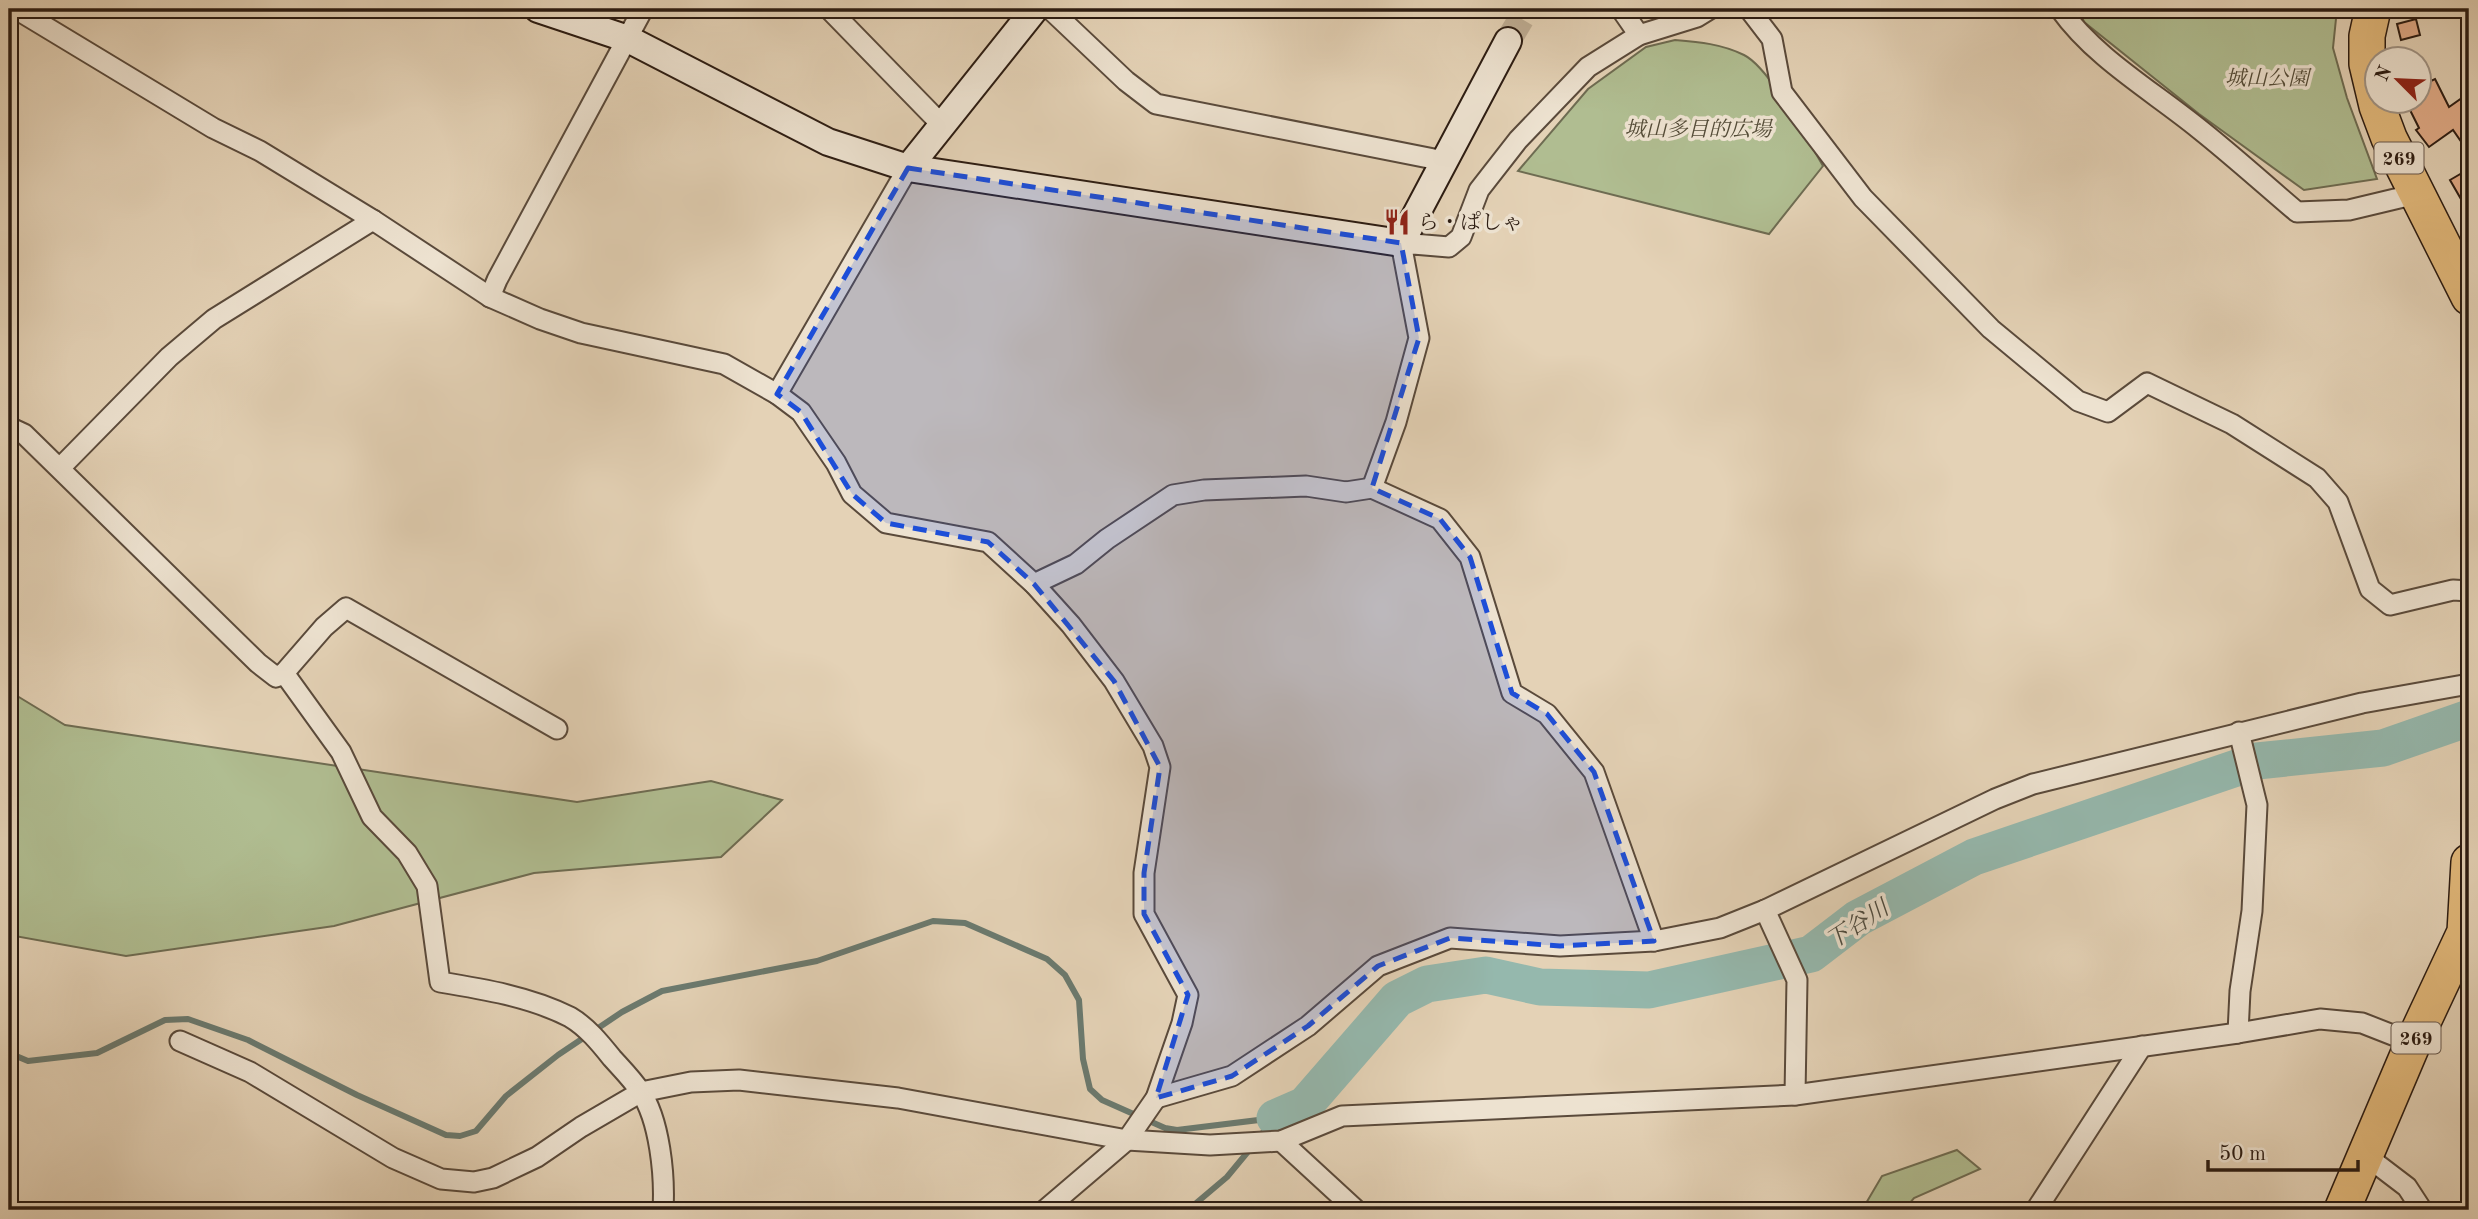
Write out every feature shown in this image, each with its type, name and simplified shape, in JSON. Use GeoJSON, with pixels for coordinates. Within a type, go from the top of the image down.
{"type":"FeatureCollection","features":[{"type":"Feature","properties":{"kind":"highway","name":"269"},"geometry":{"type":"LineString","coordinates":[[2373,9],[2367,36],[2367,64],[2377,106],[2389,138],[2469,297]]}},
{"type":"Feature","properties":{"kind":"highway","name":"269"},"geometry":{"type":"LineString","coordinates":[[2342,1210],[2413,1043],[2467,932],[2469,862]]}},
{"type":"Feature","properties":{"kind":"street"},"geometry":{"type":"LineString","coordinates":[[16,9],[213,128],[260,151],[373,220],[490,297],[581,333],[724,364],[777,394],[801,412],[836,463],[852,494],[886,523],[988,541],[1034,584],[1071,625],[1114,681],[1153,746],[1160,767],[1144,873],[1144,914],[1188,995],[1182,1023],[1156,1098],[1127,1140],[1045,1210]]}},
{"type":"Feature","properties":{"kind":"street"},"geometry":{"type":"LineString","coordinates":[[538,9],[628,39],[828,142],[908,168],[1401,243],[1449,247],[1461,237],[1479,190],[1518,140],[1588,67],[1639,35],[1697,17],[1710,9]]}},
{"type":"Feature","properties":{"kind":"street"},"geometry":{"type":"LineString","coordinates":[[490,297],[643,9]]}},
{"type":"Feature","properties":{"kind":"street"},"geometry":{"type":"LineString","coordinates":[[829,9],[942,125]]}},
{"type":"Feature","properties":{"kind":"street"},"geometry":{"type":"LineString","coordinates":[[777,394],[908,168],[1035,9]]}},
{"type":"Feature","properties":{"kind":"street"},"geometry":{"type":"LineString","coordinates":[[1050,9],[1126,82],[1156,104],[1444,161]]}},
{"type":"Feature","properties":{"kind":"street"},"geometry":{"type":"LineString","coordinates":[[1621,9],[1639,35]]}},
{"type":"Feature","properties":{"kind":"street"},"geometry":{"type":"LineString","coordinates":[[1749,9],[1772,39],[1782,92],[1863,198],[1991,329],[2078,401],[2108,412],[2147,383],[2232,424],[2317,478],[2339,502],[2370,589],[2390,605],[2453,590],[2469,591]]}},
{"type":"Feature","properties":{"kind":"street"},"geometry":{"type":"LineString","coordinates":[[2060,9],[2076,31],[2198,128],[2297,212],[2349,210],[2416,194]]}},
{"type":"Feature","properties":{"kind":"street"},"geometry":{"type":"LineString","coordinates":[[1373,488],[1396,422],[1419,338],[1401,243],[1508,41]]}},
{"type":"Feature","properties":{"kind":"street"},"geometry":{"type":"LineString","coordinates":[[60,468],[169,357],[214,319],[373,220]]}},
{"type":"Feature","properties":{"kind":"street"},"geometry":{"type":"LineString","coordinates":[[9,427],[24,434],[258,663],[276,677],[284,673],[324,626],[346,608],[557,729]]}},
{"type":"Feature","properties":{"kind":"street"},"geometry":{"type":"LineString","coordinates":[[1034,584],[1076,564],[1107,539],[1173,495],[1204,490],[1306,486],[1346,492],[1373,488],[1440,519],[1470,557],[1512,693],[1548,714],[1594,772],[1654,941]]}},
{"type":"Feature","properties":{"kind":"street"},"geometry":{"type":"LineString","coordinates":[[284,673],[341,752],[372,817],[407,853],[428,886],[440,982],[484,989],[535,1004],[570,1017],[592,1033],[641,1092],[657,1132],[663,1210]]}},
{"type":"Feature","properties":{"kind":"street"},"geometry":{"type":"LineString","coordinates":[[1156,1098],[1232,1076],[1308,1026],[1378,966],[1450,938],[1560,946],[1654,941],[1720,928],[1765,910],[1995,799],[2033,784],[2362,703],[2469,684]]}},
{"type":"Feature","properties":{"kind":"street"},"geometry":{"type":"LineString","coordinates":[[2238,1033],[2240,991],[2252,911],[2257,805],[2239,732]]}},
{"type":"Feature","properties":{"kind":"street"},"geometry":{"type":"LineString","coordinates":[[1765,910],[1797,981],[1795,1095]]}},
{"type":"Feature","properties":{"kind":"street"},"geometry":{"type":"LineString","coordinates":[[180,1041],[250,1072],[393,1158],[440,1179],[474,1182],[492,1178],[537,1157],[581,1127],[641,1092],[691,1082],[739,1080],[898,1098],[1127,1140],[1210,1145],[1281,1141],[1342,1116],[1795,1095],[2238,1033],[2320,1019],[2362,1023],[2413,1043]]}},
{"type":"Feature","properties":{"kind":"street"},"geometry":{"type":"LineString","coordinates":[[2036,1210],[2142,1046]]}},
{"type":"Feature","properties":{"kind":"street"},"geometry":{"type":"LineString","coordinates":[[1281,1141],[1356,1210]]}},
{"type":"Feature","properties":{"kind":"street"},"geometry":{"type":"LineString","coordinates":[[2365,1155],[2407,1187],[2421,1210]]}},
{"type":"Feature","properties":{"kind":"highlighted area"},"geometry":{"type":"Polygon","coordinates":[[[908,168],[1401,243],[1419,338],[1372,488],[1440,519],[1470,557],[1512,693],[1547,714],[1594,772],[1654,941],[1560,946],[1450,938],[1378,966],[1308,1026],[1232,1076],[1156,1098],[1188,995],[1144,914],[1144,873],[1160,767],[1114,681],[1034,584],[988,542],[886,523],[852,494],[801,412],[777,394],[908,168]]]}},
{"type":"Feature","properties":{"kind":"green space","name":"城山公園"},"geometry":{"type":"Polygon","coordinates":[[[2078,9],[2337,9],[2333,48],[2347,98],[2377,179],[2304,190],[2199,114],[2084,22],[2078,9]]]}},
{"type":"Feature","properties":{"kind":"green space","name":"城山多目的広場"},"geometry":{"type":"Polygon","coordinates":[[[1675,40],[1727,48],[1754,62],[1787,105],[1823,166],[1769,234],[1518,171],[1588,89],[1646,47],[1675,40]]]}},
{"type":"Feature","properties":{"kind":"green space"},"geometry":{"type":"Polygon","coordinates":[[[9,691],[65,725],[577,802],[711,781],[782,800],[721,857],[534,873],[334,926],[126,956],[9,935],[9,691]]]}},
{"type":"Feature","properties":{"kind":"green space"},"geometry":{"type":"Polygon","coordinates":[[[1957,1150],[1980,1169],[1914,1198],[1904,1210],[1862,1210],[1882,1176],[1957,1150]]]}},
{"type":"Feature","properties":{"kind":"building"},"geometry":{"type":"Polygon","coordinates":[[[2416,19],[2420,35],[2401,40],[2397,24],[2416,19]]]}},
{"type":"Feature","properties":{"kind":"building"},"geometry":{"type":"Polygon","coordinates":[[[2435,79],[2449,107],[2469,93],[2469,153],[2453,130],[2429,147],[2416,130],[2419,128],[2413,116],[2432,116],[2432,80],[2435,79]]]}},
{"type":"Feature","properties":{"kind":"building"},"geometry":{"type":"Polygon","coordinates":[[[2469,169],[2469,213],[2450,180],[2469,169]]]}},
{"type":"Feature","properties":{"kind":"waterway","name":"下谷川"},"geometry":{"type":"LineString","coordinates":[[1275,1118],[1305,1105],[1397,999],[1427,984],[1486,975],[1540,987],[1649,990],[1811,954],[1858,918],[1974,857],[2257,761],[2383,748],[2469,718]]}},
{"type":"Feature","properties":{"kind":"waterway"},"geometry":{"type":"LineString","coordinates":[[9,1053],[28,1061],[97,1053],[165,1020],[188,1019],[248,1040],[357,1095],[446,1135],[460,1136],[476,1131],[506,1096],[558,1055],[622,1012],[662,991],[817,961],[933,921],[965,923],[1047,959],[1065,975],[1079,1000],[1083,1059],[1090,1089],[1102,1100],[1165,1128],[1177,1130],[1275,1118]]}},
{"type":"Feature","properties":{"kind":"waterway"},"geometry":{"type":"LineString","coordinates":[[1260,1136],[1275,1118]]}},
{"type":"Feature","properties":{"kind":"waterway"},"geometry":{"type":"LineString","coordinates":[[1188,1210],[1227,1177],[1251,1148]]}},
{"type":"Feature","properties":{"kind":"tunnel"},"geometry":{"type":"LineString","coordinates":[[1508,41],[1527,9]]}},
{"type":"Feature","properties":{"kind":"place","name":"ら・ぱしゃ"},"geometry":{"type":"Point","coordinates":[1397,222]}}]}
